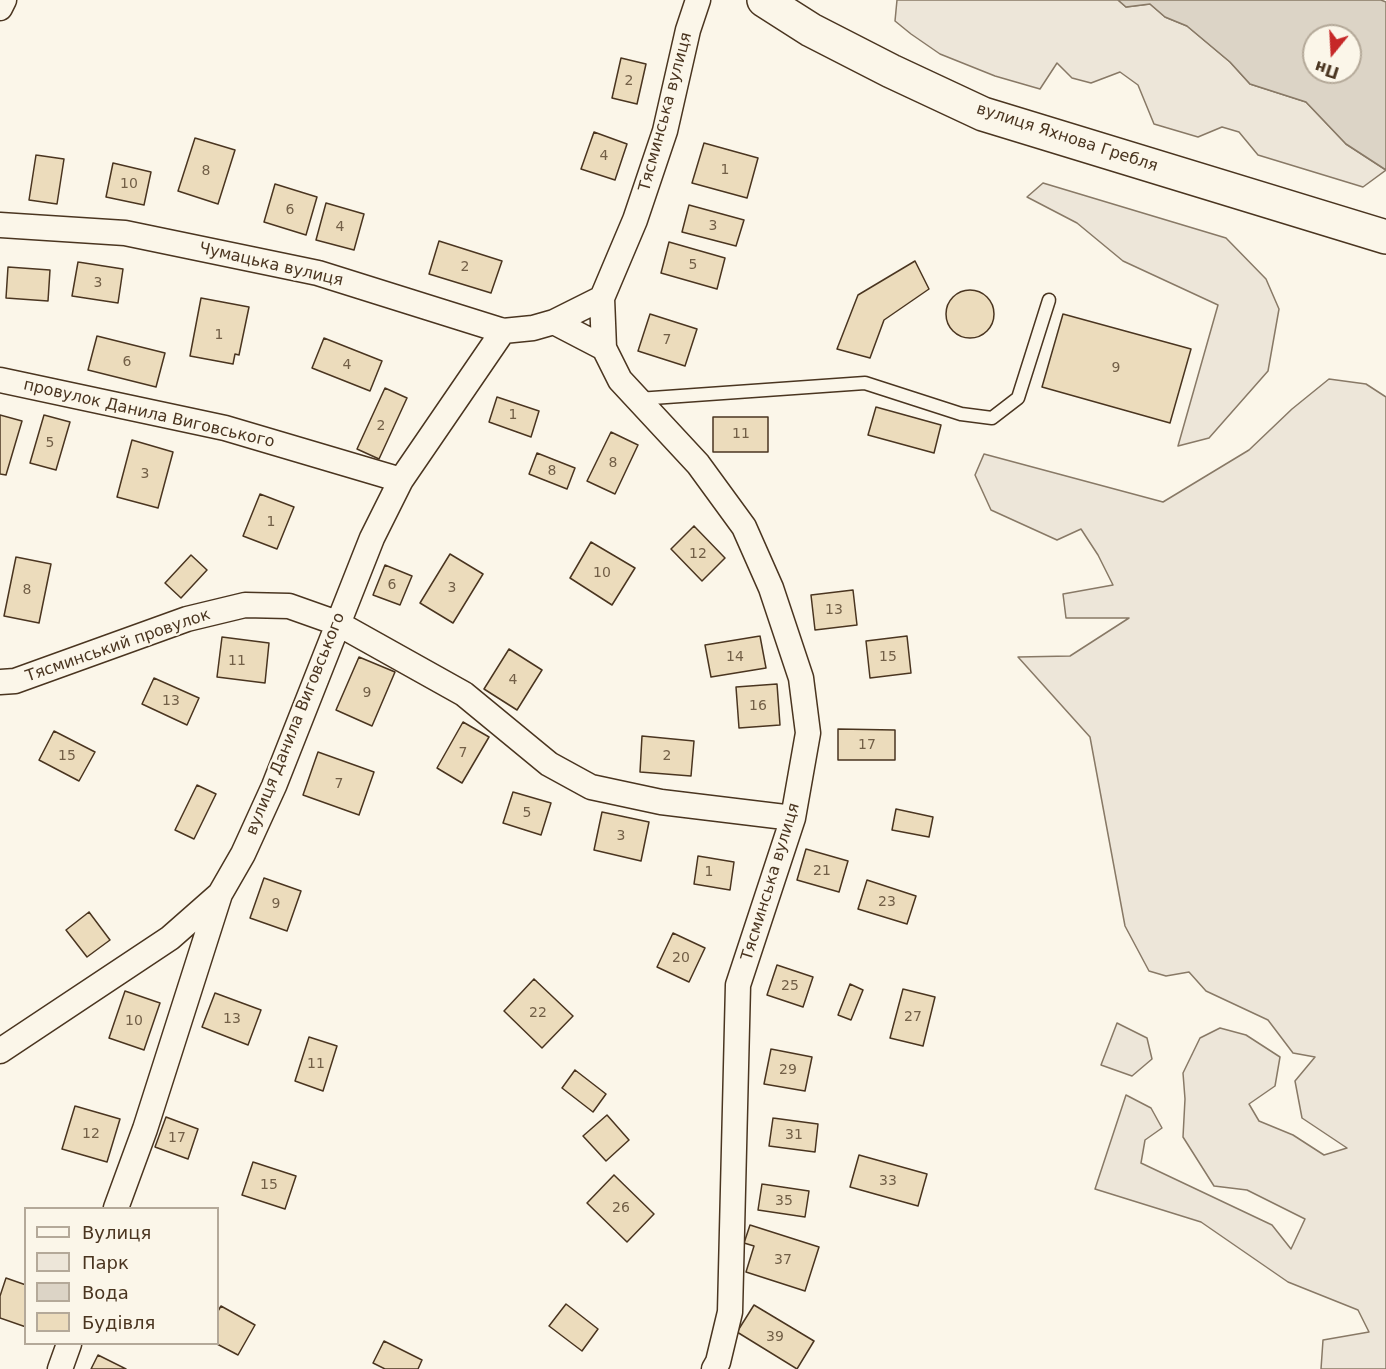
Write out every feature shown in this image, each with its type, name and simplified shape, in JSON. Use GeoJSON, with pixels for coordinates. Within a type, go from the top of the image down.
{"type":"FeatureCollection","features":[{"type":"Feature","properties":{"kind":"main road","name":"вулиця Яхнова Гребля"},"geometry":{"type":"LineString","coordinates":[[764,0],[811,30],[983,114],[1386,237]]}},
{"type":"Feature","properties":{"kind":"street"},"geometry":{"type":"LineString","coordinates":[[0,8],[4,0]]}},
{"type":"Feature","properties":{"kind":"street","name":"Тясминська вулиця"},"geometry":{"type":"LineString","coordinates":[[698,0],[688,30],[657,153],[635,220],[602,298],[604,348],[620,380],[698,464],[744,527],[771,588],[801,678],[808,733],[793,818],[738,985],[730,1312],[718,1362],[714,1369]]}},
{"type":"Feature","properties":{"kind":"street","name":"Чумацька вулиця"},"geometry":{"type":"LineString","coordinates":[[0,225],[125,233],[318,273],[503,331],[533,328],[554,322],[602,298]]}},
{"type":"Feature","properties":{"kind":"street"},"geometry":{"type":"LineString","coordinates":[[554,322],[604,348]]}},
{"type":"Feature","properties":{"kind":"street","name":"вулиця Данила Виговського"},"geometry":{"type":"LineString","coordinates":[[117,1207],[145,1129],[220,894],[243,854],[274,786],[372,538],[401,480],[503,331]]}},
{"type":"Feature","properties":{"kind":"street","name":"провулок Данила Виговського"},"geometry":{"type":"LineString","coordinates":[[0,380],[225,428],[401,480]]}},
{"type":"Feature","properties":{"kind":"street","name":"Тясминський провулок"},"geometry":{"type":"LineString","coordinates":[[0,682],[15,681],[187,619],[244,605],[289,606],[337,623],[464,694],[549,764],[591,787],[661,802],[793,818]]}},
{"type":"Feature","properties":{"kind":"street"},"geometry":{"type":"LineString","coordinates":[[0,1051],[170,938],[220,894]]}},
{"type":"Feature","properties":{"kind":"street"},"geometry":{"type":"LineString","coordinates":[[60,1369],[69,1345]]}},
{"type":"Feature","properties":{"kind":"lane"},"geometry":{"type":"LineString","coordinates":[[637,399],[865,383],[961,414],[992,418],[1018,398],[1049,300]]}},
{"type":"Feature","properties":{"kind":"green space"},"geometry":{"type":"Polygon","coordinates":[[[897,0],[1118,0],[1126,7],[1150,4],[1165,17],[1187,26],[1230,62],[1250,84],[1306,102],[1346,144],[1386,170],[1363,187],[1258,155],[1239,132],[1222,127],[1198,137],[1154,124],[1138,85],[1120,72],[1091,83],[1072,78],[1057,63],[1040,89],[995,76],[940,54],[911,34],[895,21],[897,0]]]}},
{"type":"Feature","properties":{"kind":"green space"},"geometry":{"type":"Polygon","coordinates":[[[1043,183],[1226,238],[1266,279],[1279,309],[1268,371],[1209,438],[1178,446],[1218,305],[1123,261],[1077,223],[1027,197],[1043,183]]]}},
{"type":"Feature","properties":{"kind":"green space"},"geometry":{"type":"Polygon","coordinates":[[[1329,379],[1366,384],[1386,397],[1386,1369],[1321,1369],[1323,1340],[1369,1332],[1358,1310],[1288,1282],[1201,1222],[1095,1189],[1126,1095],[1151,1108],[1162,1128],[1145,1140],[1141,1163],[1272,1225],[1291,1249],[1305,1219],[1247,1190],[1214,1186],[1183,1137],[1185,1099],[1183,1073],[1200,1038],[1220,1028],[1246,1035],[1280,1057],[1275,1086],[1249,1104],[1259,1121],[1293,1135],[1324,1155],[1347,1148],[1302,1118],[1295,1081],[1315,1057],[1293,1053],[1268,1020],[1206,991],[1189,972],[1166,976],[1149,971],[1125,926],[1090,737],[1018,657],[1070,656],[1129,618],[1066,618],[1063,594],[1113,585],[1098,555],[1081,529],[1057,540],[991,510],[975,475],[984,454],[1163,502],[1249,450],[1292,409],[1329,379]]]}},
{"type":"Feature","properties":{"kind":"green space"},"geometry":{"type":"Polygon","coordinates":[[[1117,1023],[1147,1038],[1152,1059],[1132,1076],[1101,1065],[1117,1023]]]}},
{"type":"Feature","properties":{"kind":"water"},"geometry":{"type":"Polygon","coordinates":[[[1118,0],[1381,0],[1386,2],[1386,170],[1346,144],[1306,102],[1250,84],[1230,62],[1187,26],[1165,17],[1150,4],[1126,7],[1118,0]]]}},
{"type":"Feature","properties":{"kind":"building"},"geometry":{"type":"Polygon","coordinates":[[[621,58],[646,64],[637,104],[612,98],[621,58]]]}},
{"type":"Feature","properties":{"kind":"building"},"geometry":{"type":"Polygon","coordinates":[[[594,132],[627,144],[615,180],[581,169],[594,132]]]}},
{"type":"Feature","properties":{"kind":"building"},"geometry":{"type":"Polygon","coordinates":[[[195,138],[235,150],[218,204],[178,191],[195,138]]]}},
{"type":"Feature","properties":{"kind":"building"},"geometry":{"type":"Polygon","coordinates":[[[704,143],[758,158],[747,198],[692,183],[704,143]]]}},
{"type":"Feature","properties":{"kind":"building"},"geometry":{"type":"Polygon","coordinates":[[[36,155],[64,159],[57,204],[29,200],[36,155]]]}},
{"type":"Feature","properties":{"kind":"building"},"geometry":{"type":"Polygon","coordinates":[[[113,163],[151,172],[144,205],[106,197],[113,163]]]}},
{"type":"Feature","properties":{"kind":"building"},"geometry":{"type":"Polygon","coordinates":[[[275,184],[317,197],[306,235],[264,222],[275,184]]]}},
{"type":"Feature","properties":{"kind":"building"},"geometry":{"type":"Polygon","coordinates":[[[326,203],[364,214],[354,250],[316,240],[326,203]]]}},
{"type":"Feature","properties":{"kind":"building"},"geometry":{"type":"Polygon","coordinates":[[[689,205],[744,220],[736,246],[682,232],[689,205]]]}},
{"type":"Feature","properties":{"kind":"building"},"geometry":{"type":"Polygon","coordinates":[[[439,241],[502,261],[491,293],[429,274],[439,241]]]}},
{"type":"Feature","properties":{"kind":"building"},"geometry":{"type":"Polygon","coordinates":[[[669,242],[725,258],[717,289],[661,273],[669,242]]]}},
{"type":"Feature","properties":{"kind":"building"},"geometry":{"type":"Polygon","coordinates":[[[915,261],[929,289],[884,320],[870,358],[837,349],[858,295],[915,261]]]}},
{"type":"Feature","properties":{"kind":"building"},"geometry":{"type":"Polygon","coordinates":[[[78,262],[123,269],[118,303],[72,296],[78,262]]]}},
{"type":"Feature","properties":{"kind":"building"},"geometry":{"type":"Polygon","coordinates":[[[8,267],[50,270],[48,301],[6,298],[8,267]]]}},
{"type":"Feature","properties":{"kind":"building"},"geometry":{"type":"Polygon","coordinates":[[[965,290],[975,290],[987,297],[994,309],[994,319],[987,331],[975,338],[965,338],[950,327],[946,319],[946,309],[957,294],[965,290]]]}},
{"type":"Feature","properties":{"kind":"building"},"geometry":{"type":"Polygon","coordinates":[[[201,298],[249,307],[239,355],[235,354],[233,364],[190,356],[201,298]]]}},
{"type":"Feature","properties":{"kind":"building"},"geometry":{"type":"Polygon","coordinates":[[[650,314],[697,329],[685,366],[638,351],[650,314]]]}},
{"type":"Feature","properties":{"kind":"building"},"geometry":{"type":"Polygon","coordinates":[[[1063,314],[1191,349],[1170,423],[1042,387],[1063,314]]]}},
{"type":"Feature","properties":{"kind":"building"},"geometry":{"type":"Polygon","coordinates":[[[97,336],[165,353],[156,387],[88,370],[97,336]]]}},
{"type":"Feature","properties":{"kind":"building"},"geometry":{"type":"Polygon","coordinates":[[[324,338],[382,361],[370,391],[312,368],[324,338]]]}},
{"type":"Feature","properties":{"kind":"building"},"geometry":{"type":"Polygon","coordinates":[[[385,388],[407,398],[379,459],[357,449],[385,388]]]}},
{"type":"Feature","properties":{"kind":"building"},"geometry":{"type":"Polygon","coordinates":[[[497,397],[539,411],[531,437],[489,422],[497,397]]]}},
{"type":"Feature","properties":{"kind":"building"},"geometry":{"type":"Polygon","coordinates":[[[876,407],[941,425],[934,453],[868,435],[876,407]]]}},
{"type":"Feature","properties":{"kind":"building"},"geometry":{"type":"Polygon","coordinates":[[[0,415],[22,421],[6,475],[0,474],[0,415]]]}},
{"type":"Feature","properties":{"kind":"building"},"geometry":{"type":"Polygon","coordinates":[[[44,415],[70,422],[56,470],[30,463],[44,415]]]}},
{"type":"Feature","properties":{"kind":"building"},"geometry":{"type":"Polygon","coordinates":[[[713,417],[768,417],[768,452],[713,452],[713,417]]]}},
{"type":"Feature","properties":{"kind":"building"},"geometry":{"type":"Polygon","coordinates":[[[611,432],[638,445],[615,494],[587,481],[611,432]]]}},
{"type":"Feature","properties":{"kind":"building"},"geometry":{"type":"Polygon","coordinates":[[[132,440],[173,452],[158,508],[117,497],[132,440]]]}},
{"type":"Feature","properties":{"kind":"building"},"geometry":{"type":"Polygon","coordinates":[[[537,453],[575,468],[567,489],[529,474],[537,453]]]}},
{"type":"Feature","properties":{"kind":"building"},"geometry":{"type":"Polygon","coordinates":[[[260,494],[294,507],[277,549],[243,536],[260,494]]]}},
{"type":"Feature","properties":{"kind":"building"},"geometry":{"type":"Polygon","coordinates":[[[694,526],[725,558],[702,581],[671,549],[694,526]]]}},
{"type":"Feature","properties":{"kind":"building"},"geometry":{"type":"Polygon","coordinates":[[[591,542],[635,568],[612,605],[570,578],[591,542]]]}},
{"type":"Feature","properties":{"kind":"building"},"geometry":{"type":"Polygon","coordinates":[[[450,554],[483,574],[453,623],[420,603],[450,554]]]}},
{"type":"Feature","properties":{"kind":"building"},"geometry":{"type":"Polygon","coordinates":[[[191,555],[207,570],[181,598],[165,583],[191,555]]]}},
{"type":"Feature","properties":{"kind":"building"},"geometry":{"type":"Polygon","coordinates":[[[16,557],[51,564],[39,623],[4,616],[16,557]]]}},
{"type":"Feature","properties":{"kind":"building"},"geometry":{"type":"Polygon","coordinates":[[[385,565],[412,576],[400,605],[373,595],[385,565]]]}},
{"type":"Feature","properties":{"kind":"building"},"geometry":{"type":"Polygon","coordinates":[[[853,590],[857,625],[815,630],[811,595],[853,590]]]}},
{"type":"Feature","properties":{"kind":"building"},"geometry":{"type":"Polygon","coordinates":[[[760,636],[766,668],[711,677],[705,645],[760,636]]]}},
{"type":"Feature","properties":{"kind":"building"},"geometry":{"type":"Polygon","coordinates":[[[907,636],[911,673],[870,678],[866,641],[907,636]]]}},
{"type":"Feature","properties":{"kind":"building"},"geometry":{"type":"Polygon","coordinates":[[[222,637],[269,643],[265,683],[217,677],[222,637]]]}},
{"type":"Feature","properties":{"kind":"building"},"geometry":{"type":"Polygon","coordinates":[[[509,649],[542,670],[517,710],[484,689],[509,649]]]}},
{"type":"Feature","properties":{"kind":"building"},"geometry":{"type":"Polygon","coordinates":[[[359,657],[395,672],[372,726],[336,710],[359,657]]]}},
{"type":"Feature","properties":{"kind":"building"},"geometry":{"type":"Polygon","coordinates":[[[154,678],[199,698],[187,725],[142,704],[154,678]]]}},
{"type":"Feature","properties":{"kind":"building"},"geometry":{"type":"Polygon","coordinates":[[[777,684],[780,725],[739,728],[736,687],[777,684]]]}},
{"type":"Feature","properties":{"kind":"building"},"geometry":{"type":"Polygon","coordinates":[[[463,722],[489,737],[462,783],[437,768],[463,722]]]}},
{"type":"Feature","properties":{"kind":"building"},"geometry":{"type":"Polygon","coordinates":[[[838,729],[895,730],[895,760],[838,760],[838,729]]]}},
{"type":"Feature","properties":{"kind":"building"},"geometry":{"type":"Polygon","coordinates":[[[54,731],[95,752],[79,781],[39,760],[54,731]]]}},
{"type":"Feature","properties":{"kind":"building"},"geometry":{"type":"Polygon","coordinates":[[[642,736],[694,741],[691,776],[640,772],[642,736]]]}},
{"type":"Feature","properties":{"kind":"building"},"geometry":{"type":"Polygon","coordinates":[[[318,752],[374,772],[359,815],[303,795],[318,752]]]}},
{"type":"Feature","properties":{"kind":"building"},"geometry":{"type":"Polygon","coordinates":[[[197,785],[216,794],[194,839],[175,830],[197,785]]]}},
{"type":"Feature","properties":{"kind":"building"},"geometry":{"type":"Polygon","coordinates":[[[513,792],[551,803],[541,835],[503,823],[513,792]]]}},
{"type":"Feature","properties":{"kind":"building"},"geometry":{"type":"Polygon","coordinates":[[[896,809],[933,817],[929,837],[892,830],[896,809]]]}},
{"type":"Feature","properties":{"kind":"building"},"geometry":{"type":"Polygon","coordinates":[[[602,812],[649,822],[641,861],[594,850],[602,812]]]}},
{"type":"Feature","properties":{"kind":"building"},"geometry":{"type":"Polygon","coordinates":[[[806,849],[848,861],[839,892],[797,880],[806,849]]]}},
{"type":"Feature","properties":{"kind":"building"},"geometry":{"type":"Polygon","coordinates":[[[698,856],[734,862],[730,890],[694,884],[698,856]]]}},
{"type":"Feature","properties":{"kind":"building"},"geometry":{"type":"Polygon","coordinates":[[[264,878],[301,891],[287,931],[250,918],[264,878]]]}},
{"type":"Feature","properties":{"kind":"building"},"geometry":{"type":"Polygon","coordinates":[[[867,880],[916,896],[907,924],[858,909],[867,880]]]}},
{"type":"Feature","properties":{"kind":"building"},"geometry":{"type":"Polygon","coordinates":[[[89,912],[110,940],[87,957],[66,930],[89,912]]]}},
{"type":"Feature","properties":{"kind":"building"},"geometry":{"type":"Polygon","coordinates":[[[673,933],[705,948],[689,982],[657,967],[673,933]]]}},
{"type":"Feature","properties":{"kind":"building"},"geometry":{"type":"Polygon","coordinates":[[[777,965],[813,977],[803,1007],[767,995],[777,965]]]}},
{"type":"Feature","properties":{"kind":"building"},"geometry":{"type":"Polygon","coordinates":[[[534,979],[573,1016],[542,1048],[504,1011],[534,979]]]}},
{"type":"Feature","properties":{"kind":"building"},"geometry":{"type":"Polygon","coordinates":[[[850,984],[863,990],[851,1020],[838,1015],[850,984]]]}},
{"type":"Feature","properties":{"kind":"building"},"geometry":{"type":"Polygon","coordinates":[[[903,989],[935,997],[923,1046],[890,1038],[903,989]]]}},
{"type":"Feature","properties":{"kind":"building"},"geometry":{"type":"Polygon","coordinates":[[[125,991],[160,1003],[144,1050],[109,1038],[125,991]]]}},
{"type":"Feature","properties":{"kind":"building"},"geometry":{"type":"Polygon","coordinates":[[[215,993],[261,1010],[248,1045],[202,1027],[215,993]]]}},
{"type":"Feature","properties":{"kind":"building"},"geometry":{"type":"Polygon","coordinates":[[[309,1037],[337,1046],[323,1091],[295,1081],[309,1037]]]}},
{"type":"Feature","properties":{"kind":"building"},"geometry":{"type":"Polygon","coordinates":[[[771,1049],[812,1057],[805,1091],[764,1084],[771,1049]]]}},
{"type":"Feature","properties":{"kind":"building"},"geometry":{"type":"Polygon","coordinates":[[[575,1070],[606,1094],[593,1112],[562,1088],[575,1070]]]}},
{"type":"Feature","properties":{"kind":"building"},"geometry":{"type":"Polygon","coordinates":[[[75,1106],[120,1119],[107,1162],[62,1149],[75,1106]]]}},
{"type":"Feature","properties":{"kind":"building"},"geometry":{"type":"Polygon","coordinates":[[[607,1115],[629,1140],[606,1161],[583,1136],[607,1115]]]}},
{"type":"Feature","properties":{"kind":"building"},"geometry":{"type":"Polygon","coordinates":[[[166,1117],[198,1129],[188,1159],[155,1147],[166,1117]]]}},
{"type":"Feature","properties":{"kind":"building"},"geometry":{"type":"Polygon","coordinates":[[[773,1118],[818,1124],[815,1152],[769,1146],[773,1118]]]}},
{"type":"Feature","properties":{"kind":"building"},"geometry":{"type":"Polygon","coordinates":[[[859,1155],[927,1174],[918,1206],[850,1187],[859,1155]]]}},
{"type":"Feature","properties":{"kind":"building"},"geometry":{"type":"Polygon","coordinates":[[[253,1162],[296,1176],[285,1209],[242,1195],[253,1162]]]}},
{"type":"Feature","properties":{"kind":"building"},"geometry":{"type":"Polygon","coordinates":[[[614,1175],[654,1214],[627,1242],[587,1203],[614,1175]]]}},
{"type":"Feature","properties":{"kind":"building"},"geometry":{"type":"Polygon","coordinates":[[[762,1184],[809,1191],[805,1217],[758,1210],[762,1184]]]}},
{"type":"Feature","properties":{"kind":"building"},"geometry":{"type":"Polygon","coordinates":[[[750,1225],[819,1247],[805,1291],[746,1272],[754,1246],[744,1243],[750,1225]]]}},
{"type":"Feature","properties":{"kind":"building"},"geometry":{"type":"Polygon","coordinates":[[[6,1278],[24,1284],[24,1326],[0,1318],[0,1296],[6,1278]]]}},
{"type":"Feature","properties":{"kind":"building"},"geometry":{"type":"Polygon","coordinates":[[[566,1304],[598,1329],[582,1351],[549,1326],[566,1304]]]}},
{"type":"Feature","properties":{"kind":"building"},"geometry":{"type":"Polygon","coordinates":[[[754,1305],[814,1341],[797,1369],[737,1332],[754,1305]]]}},
{"type":"Feature","properties":{"kind":"building"},"geometry":{"type":"Polygon","coordinates":[[[221,1306],[255,1325],[238,1355],[219,1345],[219,1309],[221,1306]]]}},
{"type":"Feature","properties":{"kind":"building"},"geometry":{"type":"Polygon","coordinates":[[[384,1341],[422,1360],[418,1369],[385,1369],[373,1363],[384,1341]]]}},
{"type":"Feature","properties":{"kind":"building"},"geometry":{"type":"Polygon","coordinates":[[[98,1355],[126,1369],[91,1369],[98,1355]]]}}]}
